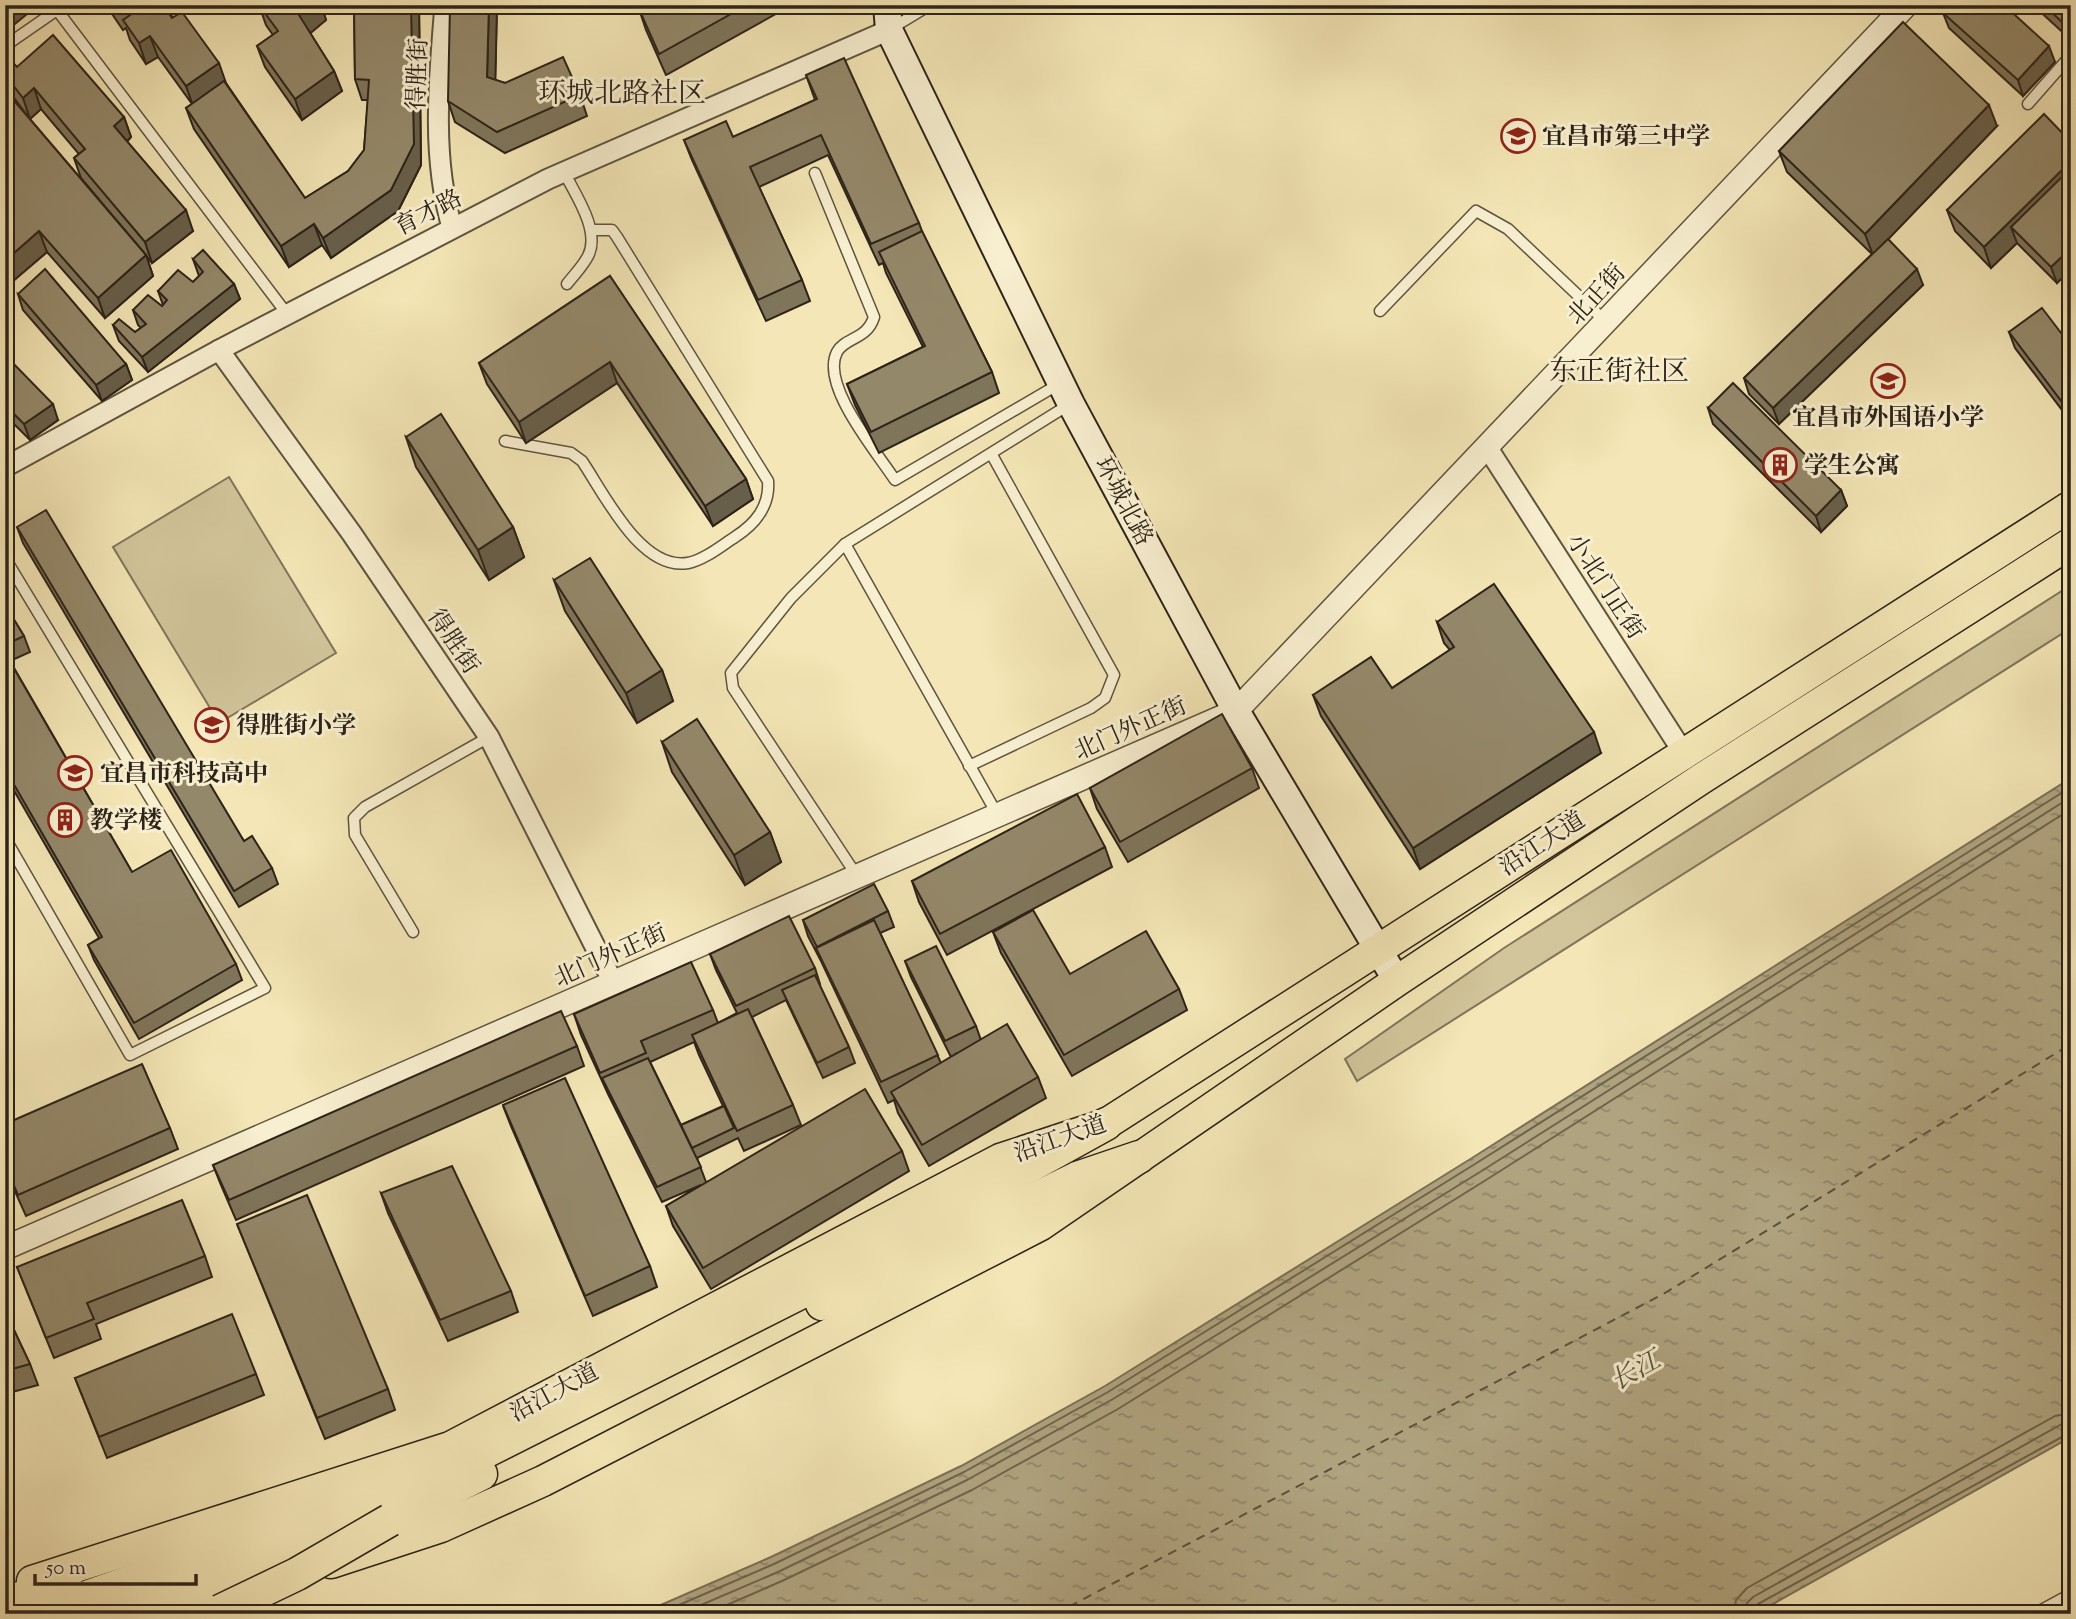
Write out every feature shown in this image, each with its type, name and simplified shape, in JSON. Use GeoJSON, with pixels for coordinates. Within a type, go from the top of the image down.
{"type":"FeatureCollection","features":[{"type":"Feature","properties":{"kind":"highway"},"geometry":{"type":"LineString","coordinates":[[213,1614],[297,1574],[386,1507],[481,1454],[793,1297],[1106,1124]]}},
{"type":"Feature","properties":{"kind":"highway"},"geometry":{"type":"LineString","coordinates":[[114,1614],[386,1507],[1077,1178],[1139,1157]]}},
{"type":"Feature","properties":{"kind":"highway"},"geometry":{"type":"LineString","coordinates":[[5,1603],[249,1519],[310,1504],[386,1507]]}},
{"type":"Feature","properties":{"kind":"highway"},"geometry":{"type":"LineString","coordinates":[[38,1614],[386,1507]]}},
{"type":"Feature","properties":{"kind":"main road","name":"环城北路"},"geometry":{"type":"LineString","coordinates":[[888,18],[1066,393],[1236,711],[1397,981]]}},
{"type":"Feature","properties":{"kind":"main road","name":"沿江大道"},"geometry":{"type":"LineString","coordinates":[[5,1590],[450,1447],[1000,1159],[1106,1124],[2071,506]]}},
{"type":"Feature","properties":{"kind":"main road","name":"沿江大道"},"geometry":{"type":"LineString","coordinates":[[178,1614],[440,1527],[543,1481],[1041,1225],[1397,981],[1701,779],[2071,543]]}},
{"type":"Feature","properties":{"kind":"street","name":"得胜街"},"geometry":{"type":"LineString","coordinates":[[445,5],[438,88],[443,197],[452,227]]}},
{"type":"Feature","properties":{"kind":"street","name":"北正街"},"geometry":{"type":"LineString","coordinates":[[1236,711],[1906,5]]}},
{"type":"Feature","properties":{"kind":"street","name":"育才路"},"geometry":{"type":"LineString","coordinates":[[5,467],[452,227],[888,18]]}},
{"type":"Feature","properties":{"kind":"street","name":"得胜街"},"geometry":{"type":"LineString","coordinates":[[219,350],[352,534],[489,737],[613,982]]}},
{"type":"Feature","properties":{"kind":"street","name":"小北门正街"},"geometry":{"type":"LineString","coordinates":[[1487,447],[1683,752]]}},
{"type":"Feature","properties":{"kind":"street","name":"北门外正街"},"geometry":{"type":"LineString","coordinates":[[5,1248],[1236,711]]}},
{"type":"Feature","properties":{"kind":"lane"},"geometry":{"type":"LineString","coordinates":[[888,18],[930,5]]}},
{"type":"Feature","properties":{"kind":"lane"},"geometry":{"type":"LineString","coordinates":[[5,46],[57,8],[287,314]]}},
{"type":"Feature","properties":{"kind":"lane"},"geometry":{"type":"LineString","coordinates":[[2028,104],[2071,55]]}},
{"type":"Feature","properties":{"kind":"lane"},"geometry":{"type":"LineString","coordinates":[[564,172],[591,230],[592,246],[588,257],[567,284]]}},
{"type":"Feature","properties":{"kind":"lane"},"geometry":{"type":"LineString","coordinates":[[815,173],[874,317],[870,329],[838,349],[832,369],[837,388],[895,480],[1066,393]]}},
{"type":"Feature","properties":{"kind":"lane"},"geometry":{"type":"LineString","coordinates":[[1380,311],[1476,211],[1508,229],[1606,322]]}},
{"type":"Feature","properties":{"kind":"lane"},"geometry":{"type":"LineString","coordinates":[[505,441],[571,453],[582,461],[644,551],[671,563],[697,561],[751,527],[766,502],[768,481],[617,237],[612,230],[591,230]]}},
{"type":"Feature","properties":{"kind":"lane"},"geometry":{"type":"LineString","coordinates":[[857,876],[733,688],[731,673],[791,598],[845,544],[992,456],[1066,393]]}},
{"type":"Feature","properties":{"kind":"lane"},"geometry":{"type":"LineString","coordinates":[[969,766],[1091,708],[1105,698],[1114,675],[992,456]]}},
{"type":"Feature","properties":{"kind":"lane"},"geometry":{"type":"LineString","coordinates":[[845,544],[997,815]]}},
{"type":"Feature","properties":{"kind":"lane"},"geometry":{"type":"LineString","coordinates":[[5,558],[265,988],[130,1055],[5,838]]}},
{"type":"Feature","properties":{"kind":"lane"},"geometry":{"type":"LineString","coordinates":[[413,932],[355,835],[354,818],[365,807],[489,737]]}},
{"type":"Feature","properties":{"kind":"lane"},"geometry":{"type":"LineString","coordinates":[[5,862],[16,856]]}},
{"type":"Feature","properties":{"kind":"lane"},"geometry":{"type":"LineString","coordinates":[[2034,1614],[2071,1594]]}},
{"type":"Feature","properties":{"kind":"shaded area"},"geometry":{"type":"Polygon","coordinates":[[[229,477],[336,653],[219,723],[113,547],[229,477]]]}},
{"type":"Feature","properties":{"kind":"shaded area"},"geometry":{"type":"Polygon","coordinates":[[[2071,585],[2071,628],[1357,1081],[1345,1059],[1504,948],[2071,585]]]}},
{"type":"Feature","properties":{"kind":"water","name":"长江"},"geometry":{"type":"Polygon","coordinates":[[[2071,778],[2071,1437],[1755,1614],[640,1614],[771,1557],[961,1466],[1105,1386],[1472,1158],[2071,778]]]}},
{"type":"Feature","properties":{"kind":"building"},"geometry":{"type":"Polygon","coordinates":[[[128,5],[163,5],[172,18],[182,12],[219,63],[186,86],[150,36],[139,43],[123,20],[133,13],[128,5]]]}},
{"type":"Feature","properties":{"kind":"building"},"geometry":{"type":"Polygon","coordinates":[[[259,5],[312,5],[299,15],[334,71],[295,99],[257,46],[278,31],[259,5]]]}},
{"type":"Feature","properties":{"kind":"building"},"geometry":{"type":"Polygon","coordinates":[[[354,5],[411,5],[414,144],[391,190],[323,238],[314,224],[281,246],[186,108],[224,81],[305,198],[348,171],[364,150],[369,80],[355,79],[354,5]]]}},
{"type":"Feature","properties":{"kind":"building"},"geometry":{"type":"Polygon","coordinates":[[[450,5],[489,5],[487,77],[505,83],[563,57],[580,95],[497,132],[448,101],[450,5]]]}},
{"type":"Feature","properties":{"kind":"building"},"geometry":{"type":"Polygon","coordinates":[[[647,5],[747,5],[659,54],[639,9],[647,5]]]}},
{"type":"Feature","properties":{"kind":"building"},"geometry":{"type":"Polygon","coordinates":[[[1950,5],[2004,5],[2049,46],[2018,80],[1943,13],[1950,5]]]}},
{"type":"Feature","properties":{"kind":"building"},"geometry":{"type":"Polygon","coordinates":[[[2044,5],[2071,5],[2071,21],[2066,26],[2044,5]]]}},
{"type":"Feature","properties":{"kind":"building"},"geometry":{"type":"Polygon","coordinates":[[[1903,22],[1989,105],[1865,234],[1779,151],[1903,22]]]}},
{"type":"Feature","properties":{"kind":"building"},"geometry":{"type":"Polygon","coordinates":[[[53,35],[124,117],[114,126],[186,210],[145,242],[74,158],[85,149],[34,88],[23,98],[5,75],[5,55],[17,67],[53,35]]]}},
{"type":"Feature","properties":{"kind":"building"},"geometry":{"type":"Polygon","coordinates":[[[844,58],[919,223],[871,244],[821,135],[750,167],[802,280],[758,300],[684,140],[726,121],[733,137],[817,99],[806,75],[844,58]]]}},
{"type":"Feature","properties":{"kind":"building"},"geometry":{"type":"Polygon","coordinates":[[[5,90],[146,255],[98,298],[39,231],[5,259],[5,90]]]}},
{"type":"Feature","properties":{"kind":"building"},"geometry":{"type":"Polygon","coordinates":[[[2044,114],[2071,142],[2071,161],[1984,247],[1947,210],[2044,114]]]}},
{"type":"Feature","properties":{"kind":"building"},"geometry":{"type":"Polygon","coordinates":[[[2071,168],[2071,248],[2051,267],[2011,227],[2071,168]]]}},
{"type":"Feature","properties":{"kind":"building"},"geometry":{"type":"Polygon","coordinates":[[[922,231],[992,372],[871,432],[847,384],[925,346],[879,252],[922,231]]]}},
{"type":"Feature","properties":{"kind":"building"},"geometry":{"type":"Polygon","coordinates":[[[1888,239],[1917,269],[1773,408],[1744,378],[1888,239]]]}},
{"type":"Feature","properties":{"kind":"building"},"geometry":{"type":"Polygon","coordinates":[[[203,250],[234,284],[142,357],[113,325],[119,319],[135,332],[146,324],[133,310],[148,295],[162,306],[167,300],[158,291],[178,270],[193,282],[203,272],[193,259],[203,250]]]}},
{"type":"Feature","properties":{"kind":"building"},"geometry":{"type":"Polygon","coordinates":[[[45,269],[126,364],[96,385],[18,294],[45,269]]]}},
{"type":"Feature","properties":{"kind":"building"},"geometry":{"type":"Polygon","coordinates":[[[610,276],[746,479],[705,506],[610,362],[519,422],[479,363],[610,276]]]}},
{"type":"Feature","properties":{"kind":"building"},"geometry":{"type":"Polygon","coordinates":[[[2042,308],[2071,346],[2071,414],[2009,332],[2042,308]]]}},
{"type":"Feature","properties":{"kind":"building"},"geometry":{"type":"Polygon","coordinates":[[[5,355],[53,404],[24,424],[5,405],[5,355]]]}},
{"type":"Feature","properties":{"kind":"building","name":"学生公寓"},"geometry":{"type":"Polygon","coordinates":[[[1733,383],[1841,490],[1816,516],[1708,408],[1733,383]]]}},
{"type":"Feature","properties":{"kind":"building"},"geometry":{"type":"Polygon","coordinates":[[[441,414],[513,527],[478,550],[406,437],[441,414]]]}},
{"type":"Feature","properties":{"kind":"building","name":"教学楼"},"geometry":{"type":"Polygon","coordinates":[[[46,510],[244,841],[252,836],[272,868],[234,891],[17,527],[46,510]]]}},
{"type":"Feature","properties":{"kind":"building"},"geometry":{"type":"Polygon","coordinates":[[[590,558],[662,670],[626,693],[554,580],[590,558]]]}},
{"type":"Feature","properties":{"kind":"building"},"geometry":{"type":"Polygon","coordinates":[[[1494,584],[1594,732],[1413,848],[1313,695],[1371,657],[1392,688],[1454,647],[1437,622],[1494,584]]]}},
{"type":"Feature","properties":{"kind":"building"},"geometry":{"type":"Polygon","coordinates":[[[5,605],[24,636],[5,645],[5,605]]]}},
{"type":"Feature","properties":{"kind":"building","name":"教学楼"},"geometry":{"type":"Polygon","coordinates":[[[5,653],[132,872],[171,850],[236,964],[134,1023],[88,945],[102,937],[5,769],[5,653]]]}},
{"type":"Feature","properties":{"kind":"building"},"geometry":{"type":"Polygon","coordinates":[[[1222,714],[1252,768],[1120,842],[1090,788],[1222,714]]]}},
{"type":"Feature","properties":{"kind":"building"},"geometry":{"type":"Polygon","coordinates":[[[697,719],[770,832],[734,855],[662,742],[697,719]]]}},
{"type":"Feature","properties":{"kind":"building"},"geometry":{"type":"Polygon","coordinates":[[[1077,794],[1105,847],[940,934],[912,881],[1077,794]]]}},
{"type":"Feature","properties":{"kind":"building"},"geometry":{"type":"Polygon","coordinates":[[[874,884],[888,911],[817,947],[803,920],[874,884]]]}},
{"type":"Feature","properties":{"kind":"building"},"geometry":{"type":"Polygon","coordinates":[[[1033,910],[1070,974],[1146,931],[1179,989],[1064,1055],[993,932],[1033,910]]]}},
{"type":"Feature","properties":{"kind":"building"},"geometry":{"type":"Polygon","coordinates":[[[789,916],[815,968],[736,1006],[710,954],[789,916]]]}},
{"type":"Feature","properties":{"kind":"building"},"geometry":{"type":"Polygon","coordinates":[[[874,920],[938,1055],[881,1082],[816,948],[874,920]]]}},
{"type":"Feature","properties":{"kind":"building"},"geometry":{"type":"Polygon","coordinates":[[[936,946],[976,1026],[945,1041],[905,961],[936,946]]]}},
{"type":"Feature","properties":{"kind":"building"},"geometry":{"type":"Polygon","coordinates":[[[691,962],[713,1010],[641,1041],[646,1053],[600,1073],[574,1014],[691,962]]]}},
{"type":"Feature","properties":{"kind":"building"},"geometry":{"type":"Polygon","coordinates":[[[815,975],[849,1047],[817,1063],[782,990],[815,975]]]}},
{"type":"Feature","properties":{"kind":"building"},"geometry":{"type":"Polygon","coordinates":[[[748,1009],[793,1105],[737,1131],[692,1035],[748,1009]]]}},
{"type":"Feature","properties":{"kind":"building"},"geometry":{"type":"Polygon","coordinates":[[[561,1011],[577,1046],[229,1200],[213,1165],[561,1011]]]}},
{"type":"Feature","properties":{"kind":"building"},"geometry":{"type":"Polygon","coordinates":[[[1007,1024],[1038,1077],[922,1145],[891,1092],[1007,1024]]]}},
{"type":"Feature","properties":{"kind":"building"},"geometry":{"type":"Polygon","coordinates":[[[648,1058],[701,1167],[657,1187],[602,1078],[648,1058]]]}},
{"type":"Feature","properties":{"kind":"building"},"geometry":{"type":"Polygon","coordinates":[[[142,1064],[170,1128],[18,1195],[5,1165],[5,1124],[142,1064]]]}},
{"type":"Feature","properties":{"kind":"building"},"geometry":{"type":"Polygon","coordinates":[[[565,1078],[650,1266],[585,1296],[503,1105],[565,1078]]]}},
{"type":"Feature","properties":{"kind":"building"},"geometry":{"type":"Polygon","coordinates":[[[865,1089],[902,1151],[703,1268],[666,1206],[865,1089]]]}},
{"type":"Feature","properties":{"kind":"building"},"geometry":{"type":"Polygon","coordinates":[[[724,1106],[734,1128],[692,1148],[681,1125],[724,1106]]]}},
{"type":"Feature","properties":{"kind":"building"},"geometry":{"type":"Polygon","coordinates":[[[452,1166],[511,1291],[440,1320],[381,1193],[452,1166]]]}},
{"type":"Feature","properties":{"kind":"building"},"geometry":{"type":"Polygon","coordinates":[[[307,1195],[388,1389],[317,1418],[237,1224],[307,1195]]]}},
{"type":"Feature","properties":{"kind":"building"},"geometry":{"type":"Polygon","coordinates":[[[182,1200],[205,1256],[87,1303],[94,1319],[46,1338],[17,1267],[182,1200]]]}},
{"type":"Feature","properties":{"kind":"building"},"geometry":{"type":"Polygon","coordinates":[[[5,1311],[30,1364],[5,1371],[5,1311]]]}},
{"type":"Feature","properties":{"kind":"building"},"geometry":{"type":"Polygon","coordinates":[[[232,1314],[256,1374],[99,1437],[75,1378],[232,1314]]]}},
{"type":"Feature","properties":{"kind":"ferry route"},"geometry":{"type":"LineString","coordinates":[[1055,1614],[1665,1293],[2071,1044]]}},
{"type":"Feature","properties":{"kind":"place","name":"宜昌市第三中学"},"geometry":{"type":"Point","coordinates":[1518,136]}},
{"type":"Feature","properties":{"kind":"place","name":"宜昌市外国语小学"},"geometry":{"type":"Point","coordinates":[1888,381]}},
{"type":"Feature","properties":{"kind":"place","name":"学生公寓"},"geometry":{"type":"Point","coordinates":[1780,465]}},
{"type":"Feature","properties":{"kind":"place","name":"得胜街小学"},"geometry":{"type":"Point","coordinates":[212,725]}},
{"type":"Feature","properties":{"kind":"place","name":"宜昌市科技高中"},"geometry":{"type":"Point","coordinates":[75,773]}},
{"type":"Feature","properties":{"kind":"place","name":"教学楼"},"geometry":{"type":"Point","coordinates":[65,820]}},
{"type":"Feature","properties":{"kind":"district","name":"环城北路社区"},"geometry":{"type":"Point","coordinates":[622,92]}},
{"type":"Feature","properties":{"kind":"district","name":"东正街社区"},"geometry":{"type":"Point","coordinates":[1619,370]}}]}
